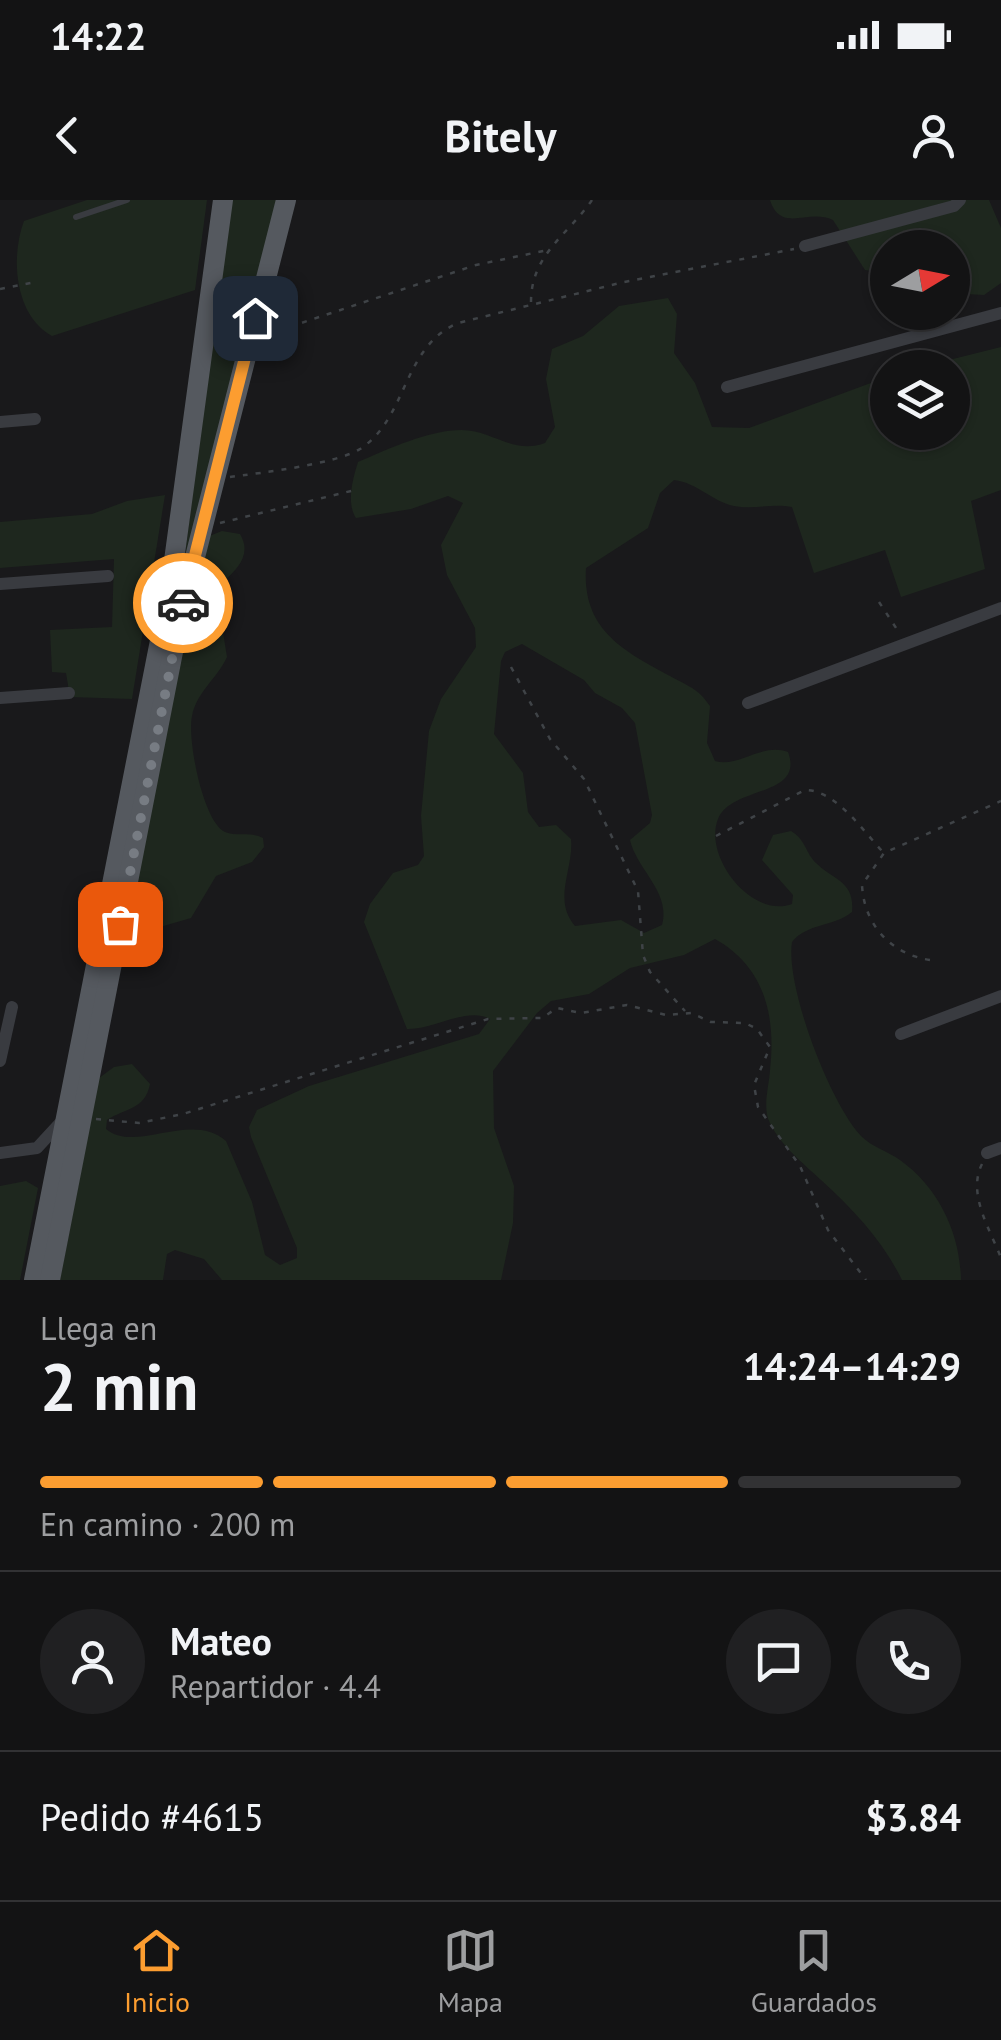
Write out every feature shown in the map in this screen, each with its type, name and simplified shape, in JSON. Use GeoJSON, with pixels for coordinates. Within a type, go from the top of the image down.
{"type":"FeatureCollection","features":[{"type":"Feature","properties":{"kind":"main road"},"geometry":{"type":"LineString","coordinates":[[50,1280],[74,1116],[176,556],[223,200]]}},
{"type":"Feature","properties":{"kind":"main road"},"geometry":{"type":"LineString","coordinates":[[34,1280],[57,1167],[74,1116],[202,528],[286,200]]}},
{"type":"Feature","properties":{"kind":"street"},"geometry":{"type":"LineString","coordinates":[[805,246],[954,206],[960,200]]}},
{"type":"Feature","properties":{"kind":"street"},"geometry":{"type":"LineString","coordinates":[[727,386],[1001,313]]}},
{"type":"Feature","properties":{"kind":"street"},"geometry":{"type":"LineString","coordinates":[[0,422],[35,419]]}},
{"type":"Feature","properties":{"kind":"street"},"geometry":{"type":"LineString","coordinates":[[0,584],[108,576]]}},
{"type":"Feature","properties":{"kind":"street"},"geometry":{"type":"LineString","coordinates":[[748,704],[1001,608]]}},
{"type":"Feature","properties":{"kind":"street"},"geometry":{"type":"LineString","coordinates":[[0,698],[70,692]]}},
{"type":"Feature","properties":{"kind":"street"},"geometry":{"type":"LineString","coordinates":[[901,1034],[1001,996]]}},
{"type":"Feature","properties":{"kind":"street"},"geometry":{"type":"LineString","coordinates":[[1,1056],[12,1007]]}},
{"type":"Feature","properties":{"kind":"street"},"geometry":{"type":"LineString","coordinates":[[37,1148],[74,1116]]}},
{"type":"Feature","properties":{"kind":"street"},"geometry":{"type":"LineString","coordinates":[[986,1154],[1001,1148]]}},
{"type":"Feature","properties":{"kind":"street"},"geometry":{"type":"LineString","coordinates":[[0,1153],[46,1150],[57,1167]]}},
{"type":"Feature","properties":{"kind":"lane"},"geometry":{"type":"LineString","coordinates":[[76,217],[127,200]]}},
{"type":"Feature","properties":{"kind":"path"},"geometry":{"type":"LineString","coordinates":[[531,304],[531,284],[548,250],[592,200]]}},
{"type":"Feature","properties":{"kind":"path"},"geometry":{"type":"LineString","coordinates":[[214,480],[361,448],[392,408],[420,351],[435,333],[531,304],[805,246]]}},
{"type":"Feature","properties":{"kind":"path"},"geometry":{"type":"LineString","coordinates":[[250,340],[476,266],[548,250]]}},
{"type":"Feature","properties":{"kind":"path"},"geometry":{"type":"LineString","coordinates":[[0,290],[36,282]]}},
{"type":"Feature","properties":{"kind":"path"},"geometry":{"type":"LineString","coordinates":[[202,528],[354,490]]}},
{"type":"Feature","properties":{"kind":"path"},"geometry":{"type":"LineString","coordinates":[[879,602],[907,644]]}},
{"type":"Feature","properties":{"kind":"path"},"geometry":{"type":"LineString","coordinates":[[512,666],[550,739],[584,780],[638,890],[643,954],[650,972],[686,1012],[712,1022],[745,1022],[766,1038],[770,1047],[754,1085],[758,1106],[800,1166],[828,1230],[866,1280]]}},
{"type":"Feature","properties":{"kind":"path"},"geometry":{"type":"LineString","coordinates":[[716,836],[805,790],[816,790],[830,797],[884,853]]}},
{"type":"Feature","properties":{"kind":"path"},"geometry":{"type":"LineString","coordinates":[[930,960],[898,950],[868,916],[862,884],[884,853],[1001,801]]}},
{"type":"Feature","properties":{"kind":"path"},"geometry":{"type":"LineString","coordinates":[[74,1116],[123,1124],[183,1114],[488,1019],[542,1018],[557,1008],[580,1013],[627,1006],[666,1015],[686,1012]]}},
{"type":"Feature","properties":{"kind":"path"},"geometry":{"type":"LineString","coordinates":[[986,1154],[976,1175],[979,1196],[985,1224],[1001,1258]]}},
{"type":"Feature","properties":{"kind":"shaded area"},"geometry":{"type":"Polygon","coordinates":[[[87,200],[207,200],[195,290],[52,336],[40,327],[23,301],[19,285],[17,252],[24,221],[87,200]]]}},
{"type":"Feature","properties":{"kind":"shaded area"},"geometry":{"type":"Polygon","coordinates":[[[230,200],[278,200],[181,585],[230,200]]]}},
{"type":"Feature","properties":{"kind":"shaded area"},"geometry":{"type":"Polygon","coordinates":[[[770,200],[989,200],[1001,228],[1001,283],[984,295],[970,294],[970,230],[870,230],[870,271],[865,270],[833,220],[788,218],[775,210],[770,200]]]}},
{"type":"Feature","properties":{"kind":"shaded area"},"geometry":{"type":"Polygon","coordinates":[[[668,298],[677,314],[674,353],[695,383],[712,427],[749,428],[870,383],[870,450],[970,450],[970,355],[1001,347],[1001,490],[971,501],[985,569],[901,597],[885,550],[814,573],[792,507],[734,506],[674,480],[660,493],[648,528],[586,568],[591,607],[609,636],[636,657],[696,690],[710,706],[707,743],[715,761],[733,761],[769,750],[788,752],[790,766],[786,777],[725,808],[715,834],[717,850],[734,881],[747,893],[776,906],[792,904],[793,895],[762,860],[773,835],[791,831],[816,863],[842,882],[850,894],[852,912],[805,931],[792,942],[795,986],[803,1014],[824,1072],[849,1120],[865,1140],[914,1171],[945,1213],[957,1245],[961,1280],[902,1280],[866,1226],[780,1139],[766,1111],[771,1031],[764,995],[746,964],[715,939],[684,955],[630,968],[589,994],[551,1001],[537,1013],[493,1071],[494,1128],[514,1186],[513,1223],[501,1280],[222,1280],[204,1259],[175,1250],[167,1254],[163,1280],[60,1280],[99,1078],[114,1067],[132,1064],[150,1084],[144,1099],[107,1120],[106,1129],[132,1137],[197,1130],[226,1141],[252,1202],[265,1255],[280,1265],[297,1258],[297,1248],[251,1137],[249,1127],[257,1110],[309,1086],[479,1034],[490,1019],[471,1015],[407,1029],[364,922],[370,904],[393,873],[418,865],[424,856],[421,816],[429,731],[441,699],[476,647],[475,628],[447,575],[441,545],[463,503],[448,496],[411,509],[356,518],[351,505],[353,483],[358,462],[436,433],[473,431],[523,446],[545,443],[555,427],[546,379],[552,349],[583,336],[619,306],[668,298]],[[522,644],[505,652],[501,661],[494,734],[523,773],[528,812],[539,827],[556,825],[571,839],[564,895],[568,916],[575,926],[621,920],[644,933],[662,925],[663,913],[658,892],[630,840],[650,823],[652,815],[635,723],[622,708],[595,693],[584,680],[522,644]]]}},
{"type":"Feature","properties":{"kind":"shaded area"},"geometry":{"type":"Polygon","coordinates":[[[165,495],[132,699],[70,697],[66,673],[52,672],[50,630],[112,627],[114,559],[0,568],[0,522],[92,514],[127,501],[165,495]]]}},
{"type":"Feature","properties":{"kind":"shaded area"},"geometry":{"type":"Polygon","coordinates":[[[222,531],[240,534],[245,548],[238,566],[223,582],[220,613],[227,657],[195,707],[192,742],[198,779],[217,825],[225,832],[263,838],[264,847],[252,862],[216,876],[191,918],[122,938],[202,539],[222,531]]]}},
{"type":"Feature","properties":{"kind":"shaded area"},"geometry":{"type":"Polygon","coordinates":[[[26,1181],[38,1188],[20,1280],[0,1280],[0,1186],[26,1181]]]}},
{"type":"Feature","properties":{"kind":"way so far"},"geometry":{"type":"LineString","coordinates":[[120,924],[183,603]]}},
{"type":"Feature","properties":{"kind":"route"},"geometry":{"type":"LineString","coordinates":[[183,603],[255,318]]}}]}
